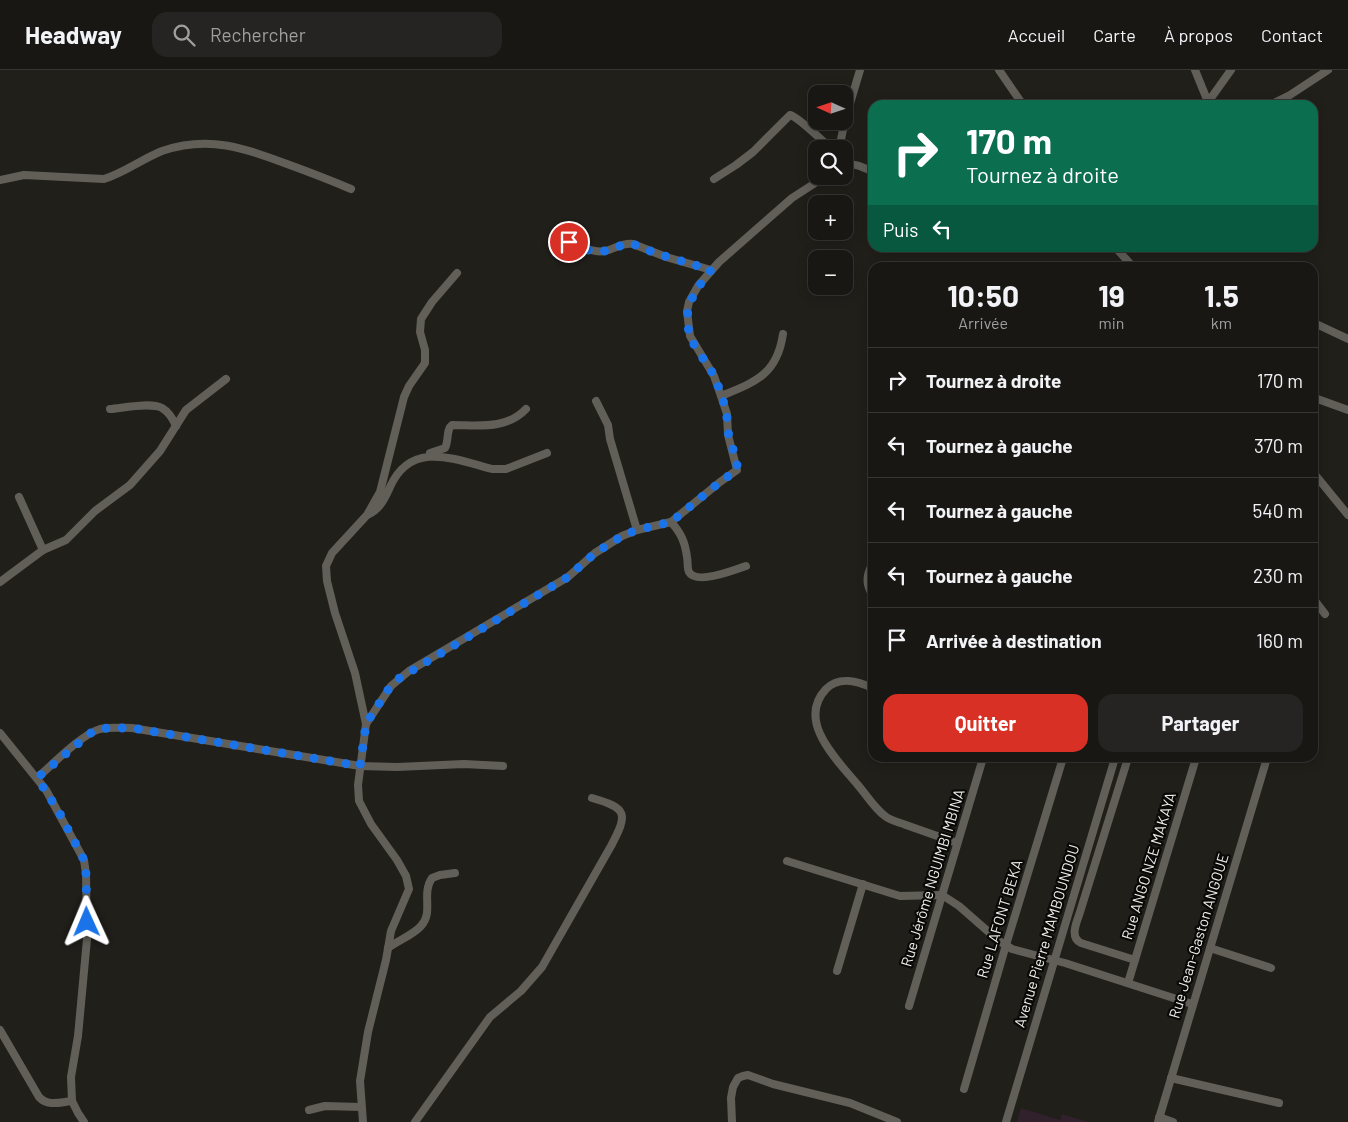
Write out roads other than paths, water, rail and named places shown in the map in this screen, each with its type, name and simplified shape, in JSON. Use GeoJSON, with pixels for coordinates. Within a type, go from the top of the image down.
{"type":"FeatureCollection","features":[{"type":"Feature","properties":{"kind":"street"},"geometry":{"type":"LineString","coordinates":[[841,140],[860,70]]}},
{"type":"Feature","properties":{"kind":"street"},"geometry":{"type":"LineString","coordinates":[[999,70],[1020,100]]}},
{"type":"Feature","properties":{"kind":"street"},"geometry":{"type":"LineString","coordinates":[[1195,70],[1206,100]]}},
{"type":"Feature","properties":{"kind":"street"},"geometry":{"type":"LineString","coordinates":[[1210,100],[1231,70]]}},
{"type":"Feature","properties":{"kind":"street"},"geometry":{"type":"LineString","coordinates":[[1280,100],[1328,70]]}},
{"type":"Feature","properties":{"kind":"street"},"geometry":{"type":"LineString","coordinates":[[714,179],[753,152],[789,116],[794,116],[800,120],[822,140]]}},
{"type":"Feature","properties":{"kind":"street"},"geometry":{"type":"LineString","coordinates":[[0,180],[24,174],[104,179],[164,151],[195,145],[217,144],[251,150],[351,189]]}},
{"type":"Feature","properties":{"kind":"street"},"geometry":{"type":"LineString","coordinates":[[853,164],[868,169]]}},
{"type":"Feature","properties":{"kind":"street"},"geometry":{"type":"LineString","coordinates":[[366,724],[387,691],[398,679],[568,577],[595,553],[622,536],[637,530],[671,522],[737,470],[728,435],[727,414],[721,396],[714,376],[694,344],[688,327],[687,311],[689,302],[698,286],[711,270],[778,209],[812,185]]}},
{"type":"Feature","properties":{"kind":"street"},"geometry":{"type":"LineString","coordinates":[[569,242],[588,250],[600,251],[606,251],[628,243],[660,255],[711,270]]}},
{"type":"Feature","properties":{"kind":"street"},"geometry":{"type":"LineString","coordinates":[[1120,252],[1129,262]]}},
{"type":"Feature","properties":{"kind":"street"},"geometry":{"type":"LineString","coordinates":[[362,1122],[360,1081],[365,1050],[393,924],[408,894],[409,882],[397,860],[371,824],[359,801],[357,792],[366,724],[355,673],[335,613],[326,576],[327,560],[367,515],[383,484],[404,397],[408,386],[425,363],[425,350],[420,332],[421,319],[432,302],[456,273]]}},
{"type":"Feature","properties":{"kind":"street"},"geometry":{"type":"LineString","coordinates":[[1318,325],[1348,339]]}},
{"type":"Feature","properties":{"kind":"street"},"geometry":{"type":"LineString","coordinates":[[721,396],[755,381],[766,372],[781,350],[783,334]]}},
{"type":"Feature","properties":{"kind":"street"},"geometry":{"type":"LineString","coordinates":[[0,582],[43,550],[66,540],[95,512],[130,485],[160,451],[186,410],[226,379]]}},
{"type":"Feature","properties":{"kind":"street"},"geometry":{"type":"LineString","coordinates":[[1318,399],[1348,410]]}},
{"type":"Feature","properties":{"kind":"street"},"geometry":{"type":"LineString","coordinates":[[596,401],[608,425],[610,440],[637,530]]}},
{"type":"Feature","properties":{"kind":"street"},"geometry":{"type":"LineString","coordinates":[[110,409],[148,406],[161,408],[171,416],[176,426]]}},
{"type":"Feature","properties":{"kind":"street"},"geometry":{"type":"LineString","coordinates":[[427,456],[428,453],[445,448],[448,442],[449,429],[452,425],[488,425],[507,422],[520,415],[526,409]]}},
{"type":"Feature","properties":{"kind":"street"},"geometry":{"type":"LineString","coordinates":[[367,515],[375,512],[394,478],[402,469],[418,459],[427,456],[451,458],[498,470],[506,469],[547,453]]}},
{"type":"Feature","properties":{"kind":"street"},"geometry":{"type":"LineString","coordinates":[[1318,478],[1348,515]]}},
{"type":"Feature","properties":{"kind":"street"},"geometry":{"type":"LineString","coordinates":[[19,497],[43,550]]}},
{"type":"Feature","properties":{"kind":"street"},"geometry":{"type":"LineString","coordinates":[[671,522],[684,538],[689,572],[693,576],[703,577],[722,574],[746,566]]}},
{"type":"Feature","properties":{"kind":"street"},"geometry":{"type":"LineString","coordinates":[[868,575],[868,587]]}},
{"type":"Feature","properties":{"kind":"street"},"geometry":{"type":"LineString","coordinates":[[1318,604],[1326,614]]}},
{"type":"Feature","properties":{"kind":"street"},"geometry":{"type":"LineString","coordinates":[[868,686],[859,682],[840,682],[829,687],[820,696],[815,709],[816,724],[820,736],[846,771],[884,816],[957,843]]}},
{"type":"Feature","properties":{"kind":"street"},"geometry":{"type":"LineString","coordinates":[[37,778],[86,736],[100,729],[107,728],[132,728],[360,766],[397,767],[464,764],[503,766]]}},
{"type":"Feature","properties":{"kind":"street"},"geometry":{"type":"LineString","coordinates":[[0,733],[46,790],[84,860],[87,939],[78,1036],[71,1077],[72,1100],[84,1122]]}},
{"type":"Feature","properties":{"kind":"street","name":"Rue Jérôme NGUIMBI MBINA"},"geometry":{"type":"LineString","coordinates":[[909,1006],[982,762]]}},
{"type":"Feature","properties":{"kind":"street","name":"Rue LAFONT BEKA"},"geometry":{"type":"LineString","coordinates":[[964,1090],[1062,762]]}},
{"type":"Feature","properties":{"kind":"street","name":"Avenue Pierre MAMBOUNDOU"},"geometry":{"type":"LineString","coordinates":[[1006,1122],[1114,762]]}},
{"type":"Feature","properties":{"kind":"street"},"geometry":{"type":"LineString","coordinates":[[1127,762],[1074,936],[1076,941],[1081,943],[1135,960]]}},
{"type":"Feature","properties":{"kind":"street","name":"Rue ANGO NZE MAKAYA"},"geometry":{"type":"LineString","coordinates":[[1128,983],[1195,762]]}},
{"type":"Feature","properties":{"kind":"street","name":"Rue Jean-Gaston ANGOUE"},"geometry":{"type":"LineString","coordinates":[[1158,1120],[1266,762]]}},
{"type":"Feature","properties":{"kind":"street"},"geometry":{"type":"LineString","coordinates":[[415,1122],[490,1017],[522,991],[542,967],[611,846],[620,828],[623,819],[622,813],[612,803],[592,798]]}},
{"type":"Feature","properties":{"kind":"street"},"geometry":{"type":"LineString","coordinates":[[787,862],[900,896],[942,895],[959,906],[1012,949],[1054,960],[1192,1004]]}},
{"type":"Feature","properties":{"kind":"street"},"geometry":{"type":"LineString","coordinates":[[388,948],[411,934],[425,921],[428,911],[427,892],[432,878],[456,873]]}},
{"type":"Feature","properties":{"kind":"street"},"geometry":{"type":"LineString","coordinates":[[837,971],[863,884]]}},
{"type":"Feature","properties":{"kind":"street"},"geometry":{"type":"LineString","coordinates":[[1210,948],[1272,968]]}},
{"type":"Feature","properties":{"kind":"street"},"geometry":{"type":"LineString","coordinates":[[0,1030],[39,1097],[44,1102],[54,1103],[72,1100]]}},
{"type":"Feature","properties":{"kind":"street"},"geometry":{"type":"LineString","coordinates":[[732,1122],[731,1098],[733,1087],[738,1078],[743,1076],[854,1104],[897,1122]]}},
{"type":"Feature","properties":{"kind":"street"},"geometry":{"type":"LineString","coordinates":[[1170,1078],[1279,1103]]}},
{"type":"Feature","properties":{"kind":"street"},"geometry":{"type":"LineString","coordinates":[[309,1110],[324,1106],[361,1107]]}},
{"type":"Feature","properties":{"kind":"street"},"geometry":{"type":"LineString","coordinates":[[1158,1120],[1174,1122]]}}]}
